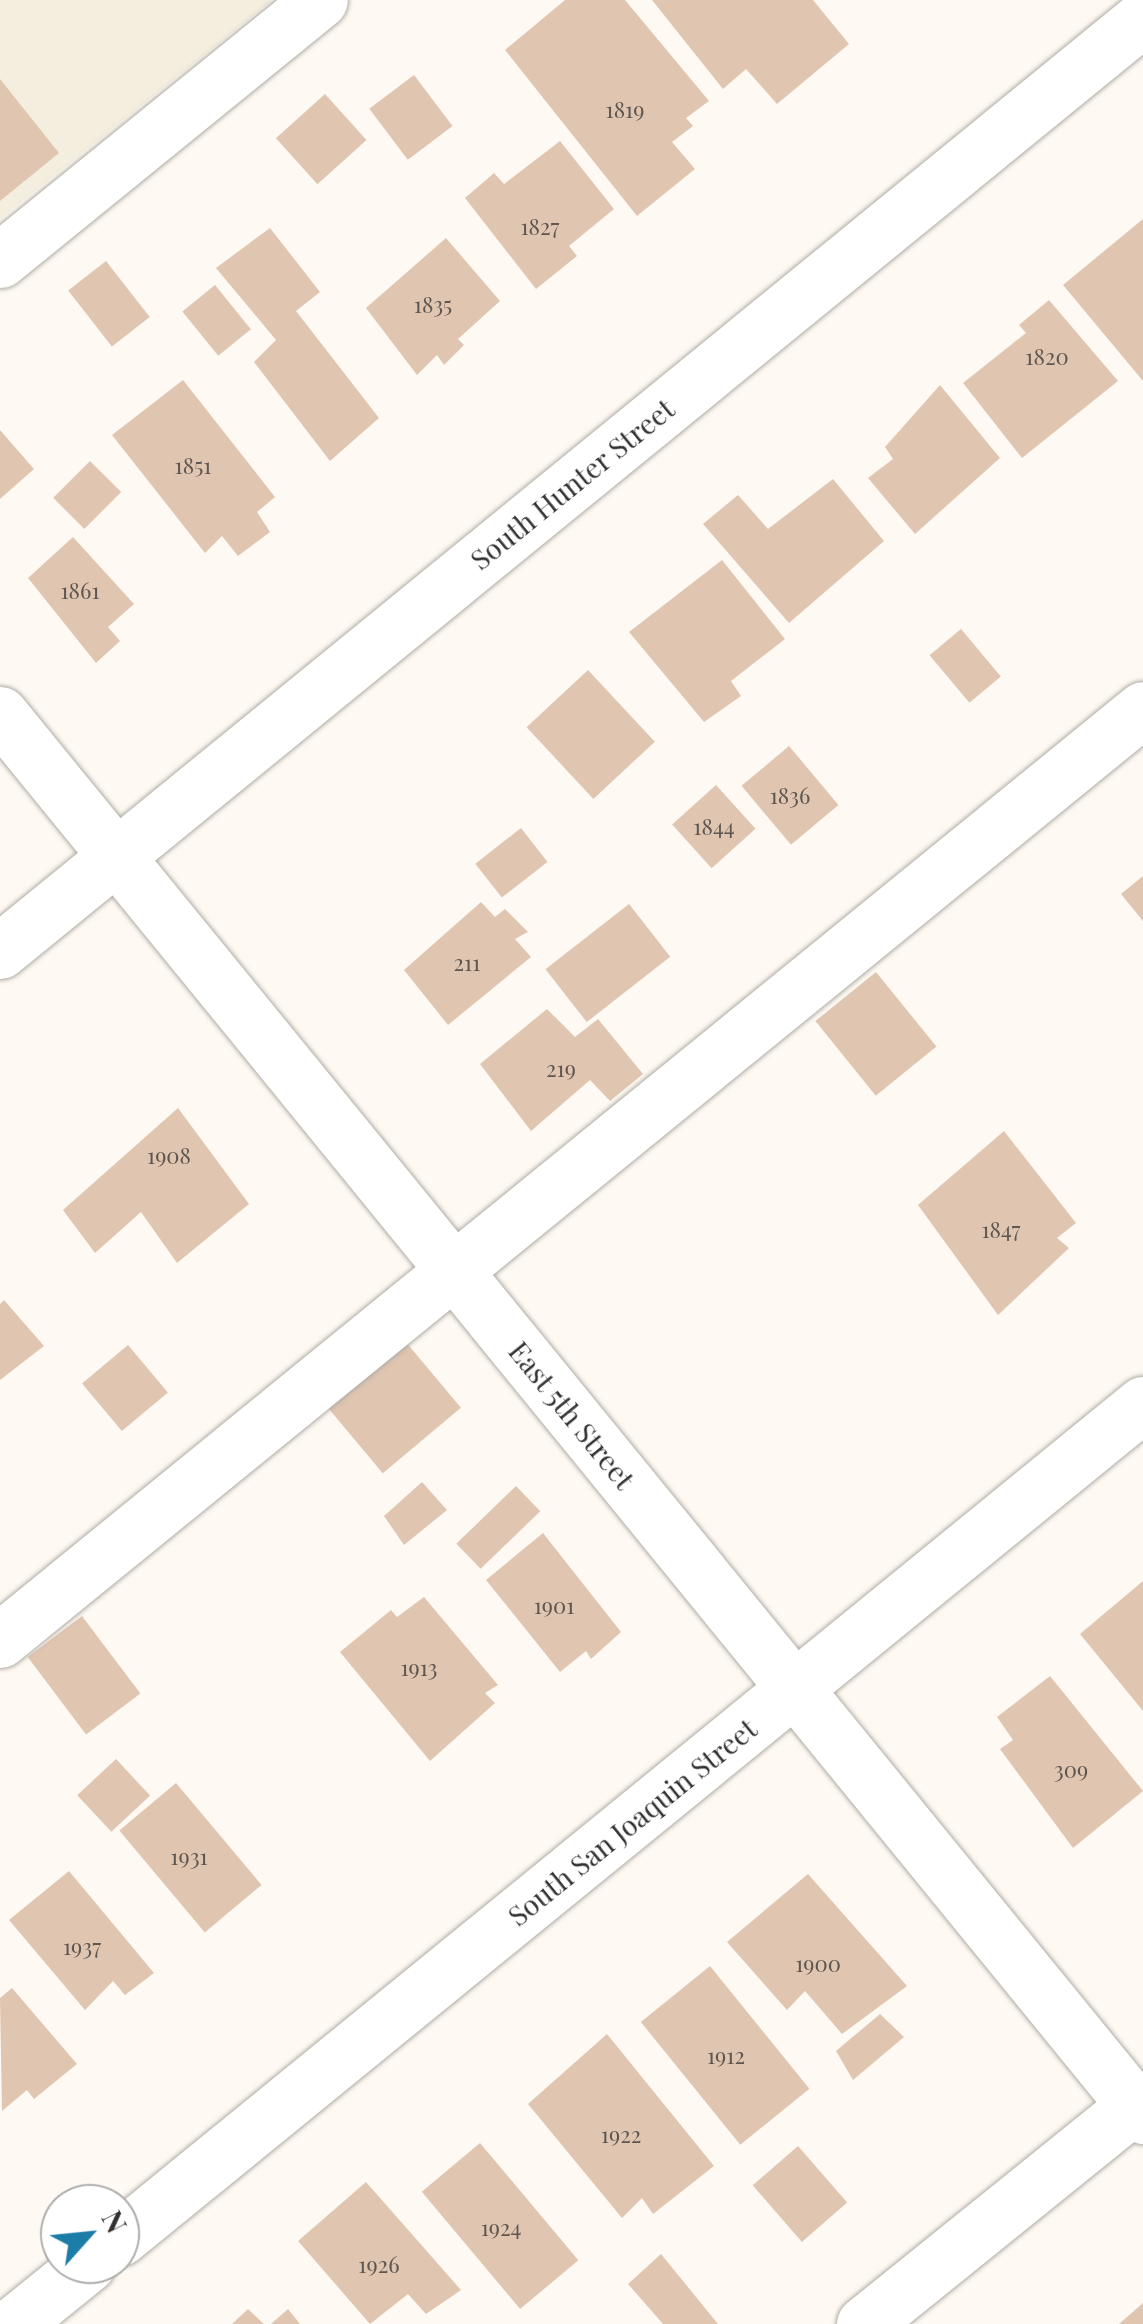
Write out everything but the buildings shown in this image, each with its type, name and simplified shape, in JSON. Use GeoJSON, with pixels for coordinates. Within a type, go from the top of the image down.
{"type":"FeatureCollection","features":[{"type":"Feature","properties":{"kind":"street"},"geometry":{"type":"LineString","coordinates":[[0,260],[320,0]]}},
{"type":"Feature","properties":{"kind":"street","name":"South Hunter Street"},"geometry":{"type":"LineString","coordinates":[[0,950],[1127,26]]}},
{"type":"Feature","properties":{"kind":"street"},"geometry":{"type":"LineString","coordinates":[[0,1640],[1143,709]]}},
{"type":"Feature","properties":{"kind":"street","name":"East 5th Street"},"geometry":{"type":"LineString","coordinates":[[0,714],[1140,2107]]}},
{"type":"Feature","properties":{"kind":"street","name":"South San Joaquin Street"},"geometry":{"type":"LineString","coordinates":[[140,2222],[1143,1404]]}},
{"type":"Feature","properties":{"kind":"street"},"geometry":{"type":"LineString","coordinates":[[864,2324],[1140,2107]]}},
{"type":"Feature","properties":{"kind":"street"},"geometry":{"type":"LineString","coordinates":[[14,2324],[63,2284]]}},
{"type":"Feature","properties":{"kind":"shaded area"},"geometry":{"type":"Polygon","coordinates":[[[0,0],[272,0],[0,219],[0,0]]]}}]}
